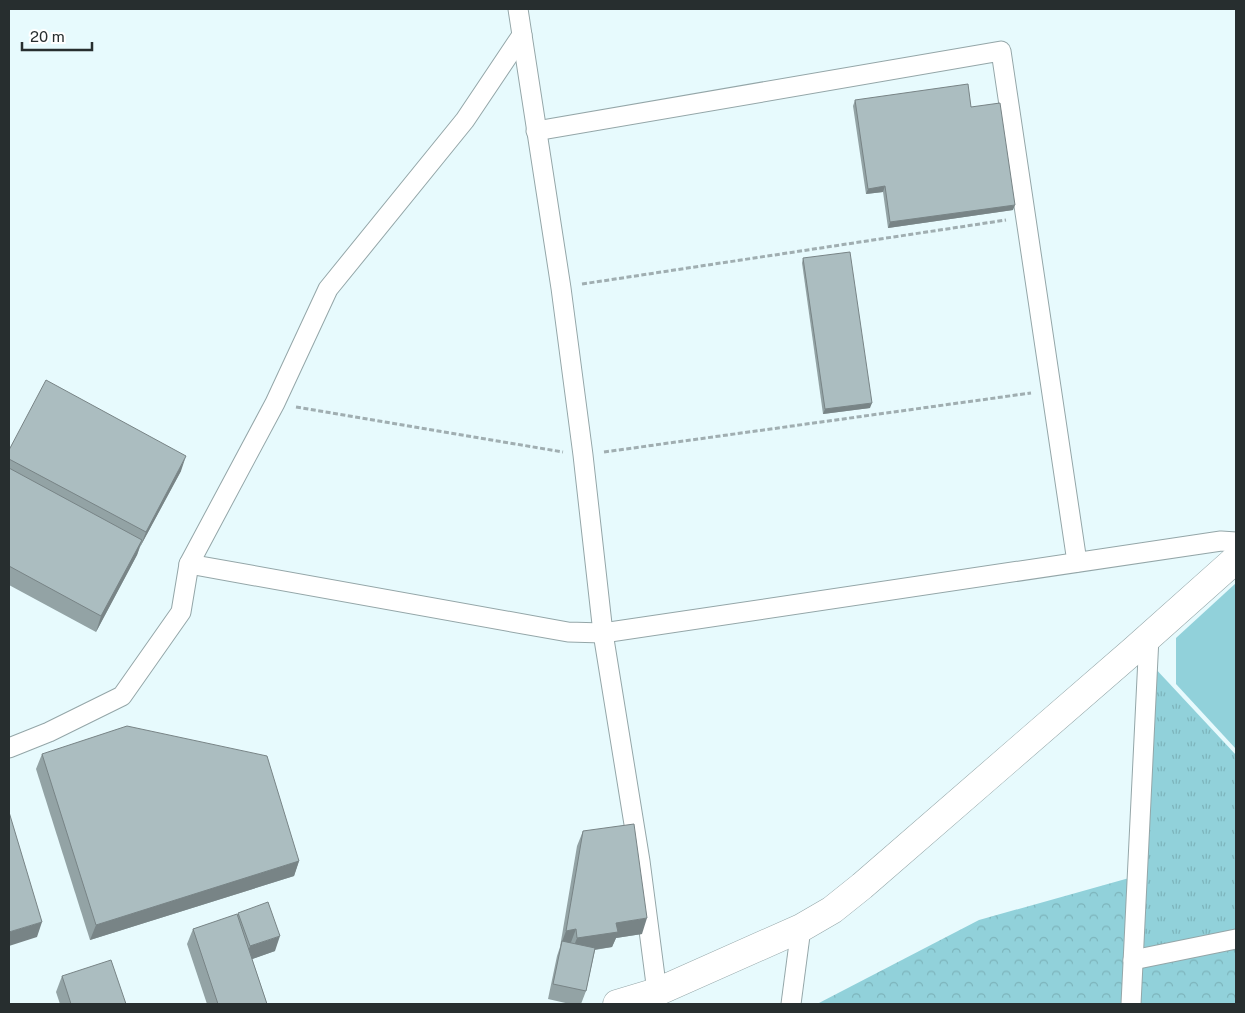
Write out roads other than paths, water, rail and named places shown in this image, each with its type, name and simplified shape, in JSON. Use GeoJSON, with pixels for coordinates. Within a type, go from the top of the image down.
{"type":"FeatureCollection","features":[{"type":"Feature","properties":{"kind":"street"},"geometry":{"type":"LineString","coordinates":[[518,9],[561,288],[583,455],[603,633],[640,861],[657,992]]}},
{"type":"Feature","properties":{"kind":"street"},"geometry":{"type":"LineString","coordinates":[[9,748],[49,732],[122,696],[181,612],[189,564],[275,403],[328,289],[465,120],[522,36]]}},
{"type":"Feature","properties":{"kind":"street"},"geometry":{"type":"LineString","coordinates":[[536,130],[1001,51],[1077,562]]}},
{"type":"Feature","properties":{"kind":"street"},"geometry":{"type":"LineString","coordinates":[[189,564],[568,632],[603,633],[1221,541],[1236,542]]}},
{"type":"Feature","properties":{"kind":"street"},"geometry":{"type":"LineString","coordinates":[[617,1004],[657,992],[801,928],[832,910],[1149,637],[1236,559]]}},
{"type":"Feature","properties":{"kind":"street"},"geometry":{"type":"LineString","coordinates":[[1131,1004],[1149,637]]}},
{"type":"Feature","properties":{"kind":"street"},"geometry":{"type":"LineString","coordinates":[[791,1004],[801,928]]}},
{"type":"Feature","properties":{"kind":"street"},"geometry":{"type":"LineString","coordinates":[[1133,960],[1236,939]]}}]}
